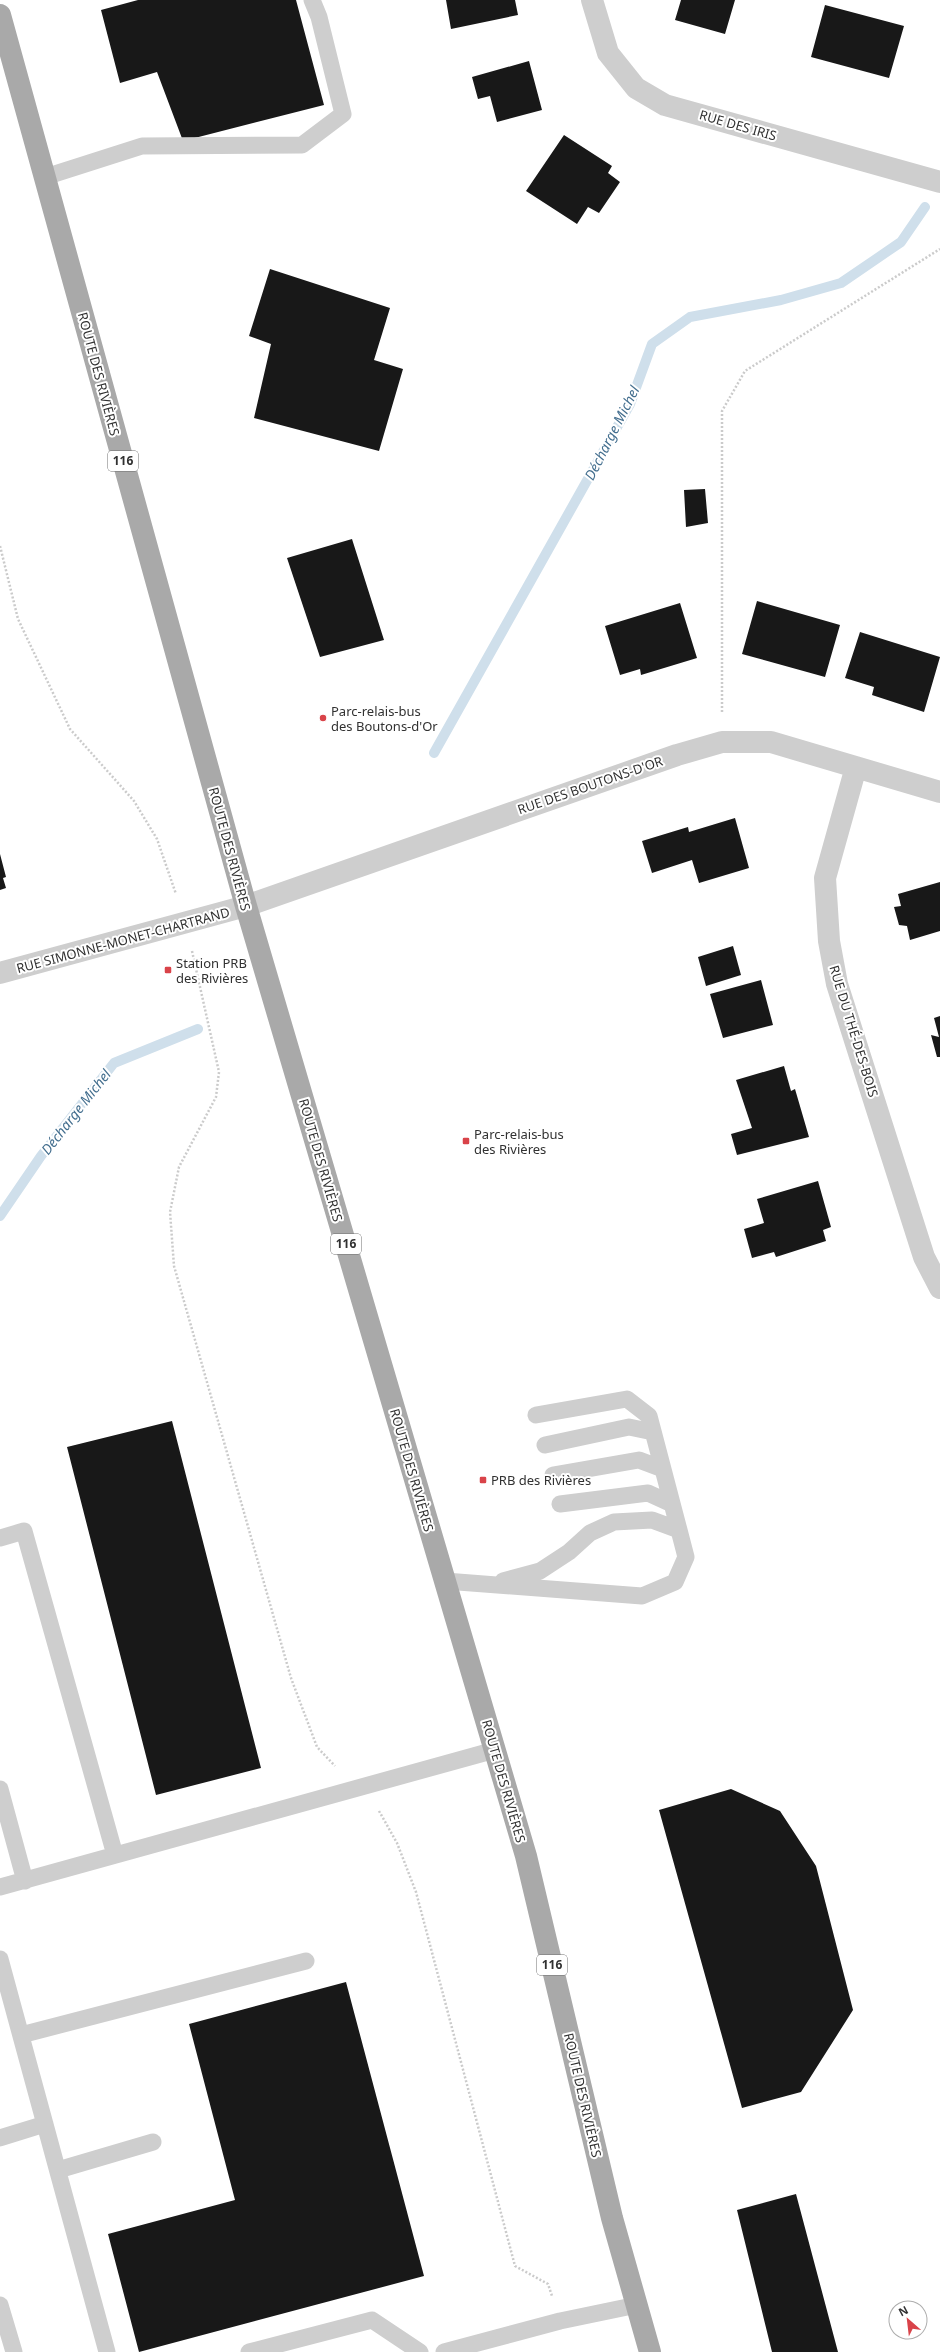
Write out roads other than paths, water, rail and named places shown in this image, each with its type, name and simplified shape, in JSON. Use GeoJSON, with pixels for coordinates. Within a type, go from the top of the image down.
{"type":"FeatureCollection","features":[{"type":"Feature","properties":{"kind":"main road","name":"ROUTE DES RIVIÈRES"},"geometry":{"type":"LineString","coordinates":[[0,14],[246,906],[526,1856],[612,2218],[650,2352]]}},
{"type":"Feature","properties":{"kind":"street","name":"RUE DES IRIS"},"geometry":{"type":"LineString","coordinates":[[592,0],[608,53],[636,88],[665,105],[940,182]]}},
{"type":"Feature","properties":{"kind":"street","name":"RUE DES BOUTONS-D'OR"},"geometry":{"type":"LineString","coordinates":[[246,906],[676,755],[722,742],[771,742],[940,792]]}},
{"type":"Feature","properties":{"kind":"street","name":"RUE DU THÉ-DES-BOIS"},"geometry":{"type":"LineString","coordinates":[[856,767],[825,878],[828,941],[837,984],[924,1257],[940,1288]]}},
{"type":"Feature","properties":{"kind":"street","name":"RUE SIMONNE-MONET-CHARTRAND"},"geometry":{"type":"LineString","coordinates":[[0,973],[246,906]]}},
{"type":"Feature","properties":{"kind":"lane"},"geometry":{"type":"LineString","coordinates":[[45,177],[142,146],[302,145],[343,114],[319,17],[312,0]]}},
{"type":"Feature","properties":{"kind":"lane"},"geometry":{"type":"LineString","coordinates":[[445,1581],[642,1596],[675,1582],[686,1557],[648,1416],[626,1399],[536,1415]]}},
{"type":"Feature","properties":{"kind":"lane"},"geometry":{"type":"LineString","coordinates":[[545,1444],[629,1427],[653,1432]]}},
{"type":"Feature","properties":{"kind":"lane"},"geometry":{"type":"LineString","coordinates":[[552,1475],[639,1460],[663,1470]]}},
{"type":"Feature","properties":{"kind":"lane"},"geometry":{"type":"LineString","coordinates":[[560,1504],[648,1493],[672,1504]]}},
{"type":"Feature","properties":{"kind":"lane"},"geometry":{"type":"LineString","coordinates":[[492,1584],[540,1571],[569,1552],[590,1533],[614,1522],[652,1520],[679,1530]]}},
{"type":"Feature","properties":{"kind":"lane"},"geometry":{"type":"LineString","coordinates":[[0,1538],[24,1531],[115,1855]]}},
{"type":"Feature","properties":{"kind":"lane"},"geometry":{"type":"LineString","coordinates":[[0,1887],[495,1750]]}},
{"type":"Feature","properties":{"kind":"lane"},"geometry":{"type":"LineString","coordinates":[[0,1789],[25,1881]]}},
{"type":"Feature","properties":{"kind":"lane"},"geometry":{"type":"LineString","coordinates":[[0,1959],[107,2352]]}},
{"type":"Feature","properties":{"kind":"lane"},"geometry":{"type":"LineString","coordinates":[[21,2036],[306,1961]]}},
{"type":"Feature","properties":{"kind":"lane"},"geometry":{"type":"LineString","coordinates":[[0,2138],[45,2124]]}},
{"type":"Feature","properties":{"kind":"lane"},"geometry":{"type":"LineString","coordinates":[[58,2170],[153,2142]]}},
{"type":"Feature","properties":{"kind":"lane"},"geometry":{"type":"LineString","coordinates":[[444,2352],[560,2321],[637,2304]]}},
{"type":"Feature","properties":{"kind":"lane"},"geometry":{"type":"LineString","coordinates":[[0,2305],[14,2352]]}},
{"type":"Feature","properties":{"kind":"lane"},"geometry":{"type":"LineString","coordinates":[[249,2352],[372,2320],[420,2352]]}},
{"type":"Feature","properties":{"kind":"waterway","name":"Décharge Michel"},"geometry":{"type":"LineString","coordinates":[[434,753],[630,404],[652,344],[690,317],[781,300],[841,283],[901,242],[925,207]]}},
{"type":"Feature","properties":{"kind":"waterway","name":"Décharge Michel"},"geometry":{"type":"LineString","coordinates":[[0,1216],[41,1156],[114,1063],[198,1029]]}},
{"type":"Feature","properties":{"kind":"place","name":"Parc-relais-bus des Boutons-d'Or"},"geometry":{"type":"Point","coordinates":[323,718]}},
{"type":"Feature","properties":{"kind":"place","name":"Station PRB des Rivières"},"geometry":{"type":"Point","coordinates":[168,970]}},
{"type":"Feature","properties":{"kind":"place","name":"Parc-relais-bus des Rivières"},"geometry":{"type":"Point","coordinates":[466,1141]}},
{"type":"Feature","properties":{"kind":"place","name":"PRB des Rivières"},"geometry":{"type":"Point","coordinates":[483,1480]}}]}
